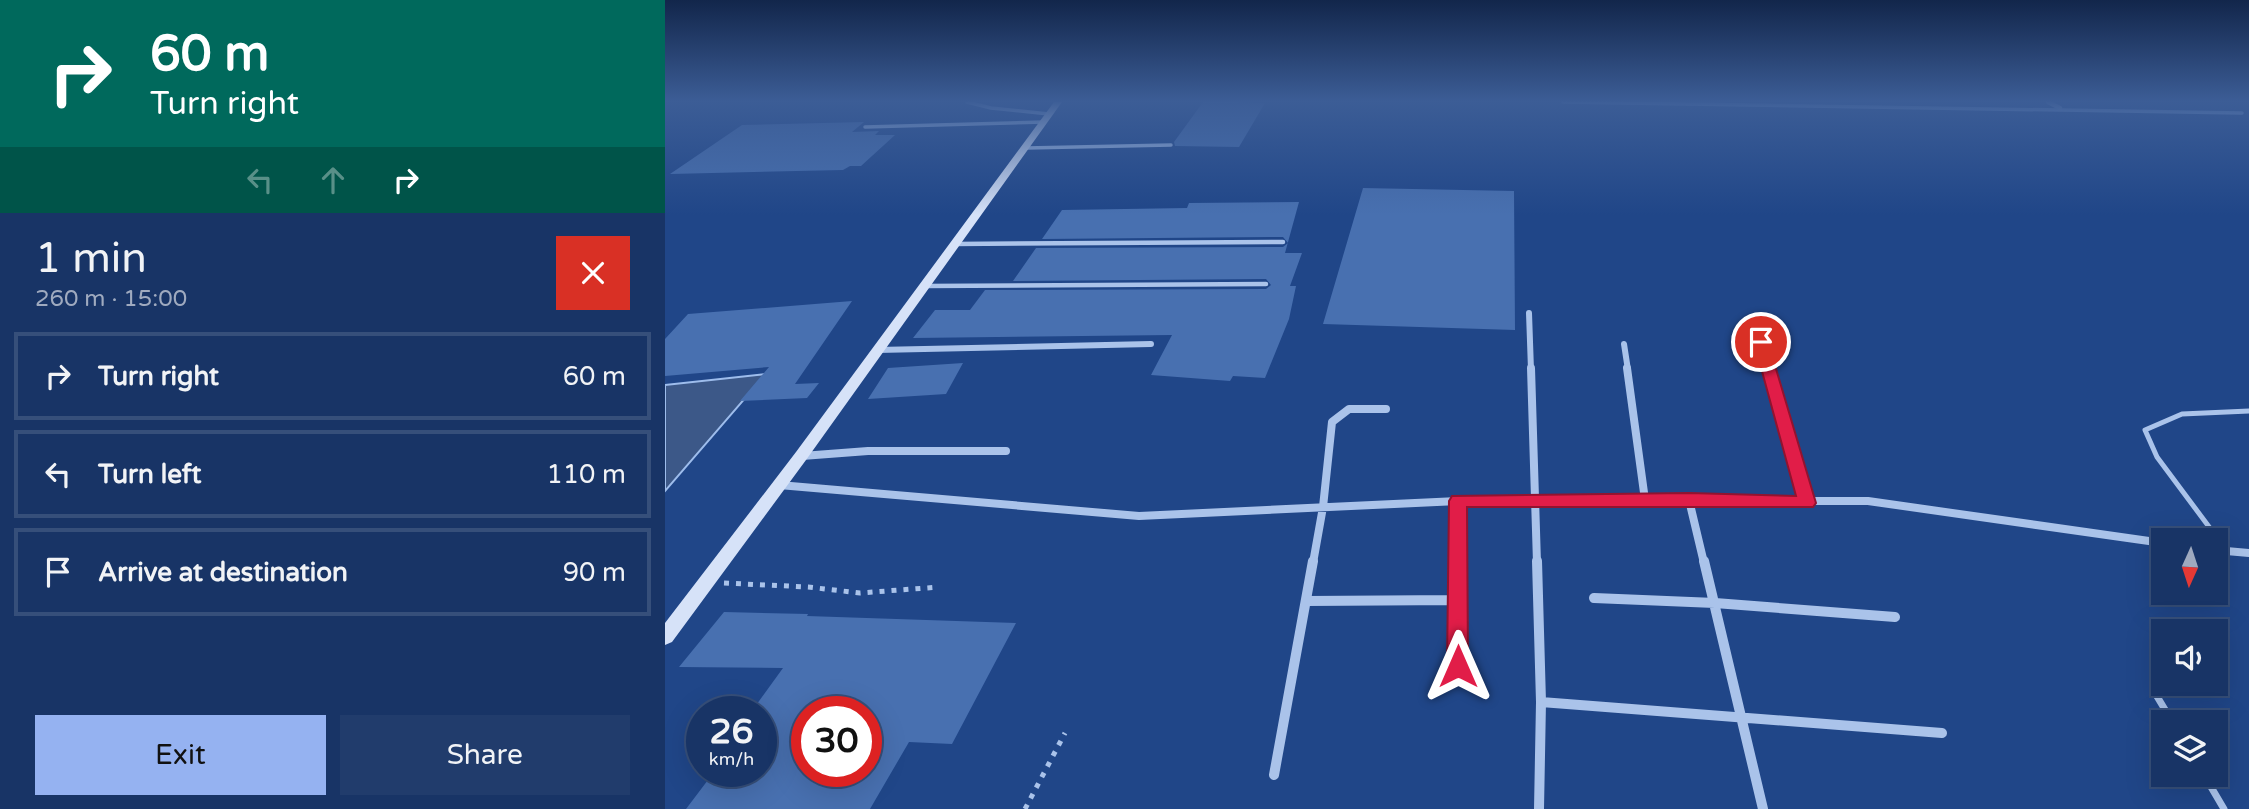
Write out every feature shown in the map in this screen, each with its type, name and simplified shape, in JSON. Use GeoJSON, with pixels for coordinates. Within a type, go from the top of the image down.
{"type":"FeatureCollection","features":[{"type":"Feature","properties":{"kind":"street"},"geometry":{"type":"LineString","coordinates":[[665,637],[1032,140]]}},
{"type":"Feature","properties":{"kind":"street"},"geometry":{"type":"LineString","coordinates":[[1529,313],[1541,702],[1539,809]]}},
{"type":"Feature","properties":{"kind":"street"},"geometry":{"type":"LineString","coordinates":[[1761,342],[1807,503]]}},
{"type":"Feature","properties":{"kind":"street"},"geometry":{"type":"LineString","coordinates":[[877,350],[1151,344]]}},
{"type":"Feature","properties":{"kind":"street"},"geometry":{"type":"LineString","coordinates":[[1624,344],[1645,500]]}},
{"type":"Feature","properties":{"kind":"street"},"geometry":{"type":"LineString","coordinates":[[1274,775],[1323,507],[1332,422],[1338,413],[1348,407],[1387,409]]}},
{"type":"Feature","properties":{"kind":"street"},"geometry":{"type":"LineString","coordinates":[[801,456],[867,451],[1006,451]]}},
{"type":"Feature","properties":{"kind":"street"},"geometry":{"type":"LineString","coordinates":[[779,485],[1139,516],[1277,512],[1323,507],[1458,501],[1868,501],[2151,541]]}},
{"type":"Feature","properties":{"kind":"street"},"geometry":{"type":"LineString","coordinates":[[1689,500],[1763,809]]}},
{"type":"Feature","properties":{"kind":"street"},"geometry":{"type":"LineString","coordinates":[[1458,501],[1458,666]]}},
{"type":"Feature","properties":{"kind":"street"},"geometry":{"type":"LineString","coordinates":[[2228,551],[2249,553]]}},
{"type":"Feature","properties":{"kind":"street"},"geometry":{"type":"LineString","coordinates":[[1594,598],[1715,603],[1895,617]]}},
{"type":"Feature","properties":{"kind":"street"},"geometry":{"type":"LineString","coordinates":[[1306,601],[1457,600]]}},
{"type":"Feature","properties":{"kind":"street"},"geometry":{"type":"LineString","coordinates":[[1541,702],[1942,733]]}},
{"type":"Feature","properties":{"kind":"lane"},"geometry":{"type":"LineString","coordinates":[[1026,148],[1171,145]]}},
{"type":"Feature","properties":{"kind":"lane"},"geometry":{"type":"LineString","coordinates":[[954,244],[1283,243]]}},
{"type":"Feature","properties":{"kind":"lane"},"geometry":{"type":"LineString","coordinates":[[922,286],[1266,284]]}},
{"type":"Feature","properties":{"kind":"lane"},"geometry":{"type":"LineString","coordinates":[[2210,528],[2157,457],[2145,430],[2160,419],[2196,409],[2249,411]]}},
{"type":"Feature","properties":{"kind":"lane"},"geometry":{"type":"LineString","coordinates":[[2211,787],[2224,809]]}},
{"type":"Feature","properties":{"kind":"path"},"geometry":{"type":"LineString","coordinates":[[705,582],[808,587],[860,593],[939,587]]}},
{"type":"Feature","properties":{"kind":"path"},"geometry":{"type":"LineString","coordinates":[[1025,809],[1065,733]]}},
{"type":"Feature","properties":{"kind":"water"},"geometry":{"type":"Polygon","coordinates":[[[766,374],[665,491],[665,385],[766,374]]]}},
{"type":"Feature","properties":{"kind":"building"},"geometry":{"type":"Polygon","coordinates":[[[720,140],[890,140],[861,166],[850,166],[843,170],[670,174],[720,140]]]}},
{"type":"Feature","properties":{"kind":"building"},"geometry":{"type":"Polygon","coordinates":[[[1176,140],[1243,140],[1239,147],[1175,146],[1176,140]]]}},
{"type":"Feature","properties":{"kind":"building"},"geometry":{"type":"Polygon","coordinates":[[[1363,188],[1514,191],[1515,330],[1323,324],[1363,188]]]}},
{"type":"Feature","properties":{"kind":"building"},"geometry":{"type":"Polygon","coordinates":[[[1299,202],[1288,243],[1283,237],[1042,239],[1062,210],[1187,208],[1189,203],[1299,202]]]}},
{"type":"Feature","properties":{"kind":"building"},"geometry":{"type":"Polygon","coordinates":[[[1288,243],[1285,253],[1302,253],[1290,286],[1296,286],[1289,319],[1265,378],[1233,376],[1230,381],[1151,375],[1172,335],[913,338],[935,310],[970,310],[985,290],[1266,289],[1271,285],[1266,279],[1013,281],[1036,248],[1283,247],[1288,243]]]}},
{"type":"Feature","properties":{"kind":"building"},"geometry":{"type":"Polygon","coordinates":[[[852,301],[795,384],[819,383],[807,398],[740,401],[769,367],[665,376],[665,339],[688,314],[852,301]]]}},
{"type":"Feature","properties":{"kind":"building"},"geometry":{"type":"Polygon","coordinates":[[[963,363],[946,394],[868,399],[888,368],[963,363]]]}},
{"type":"Feature","properties":{"kind":"building"},"geometry":{"type":"Polygon","coordinates":[[[724,612],[1016,623],[952,744],[909,742],[870,809],[686,809],[703,787],[777,787],[777,696],[763,696],[783,668],[679,667],[724,612]]]}},
{"type":"Feature","properties":{"kind":"route"},"geometry":{"type":"LineString","coordinates":[[1458,666],[1458,501],[1689,500],[1807,503],[1761,342]]}}]}
